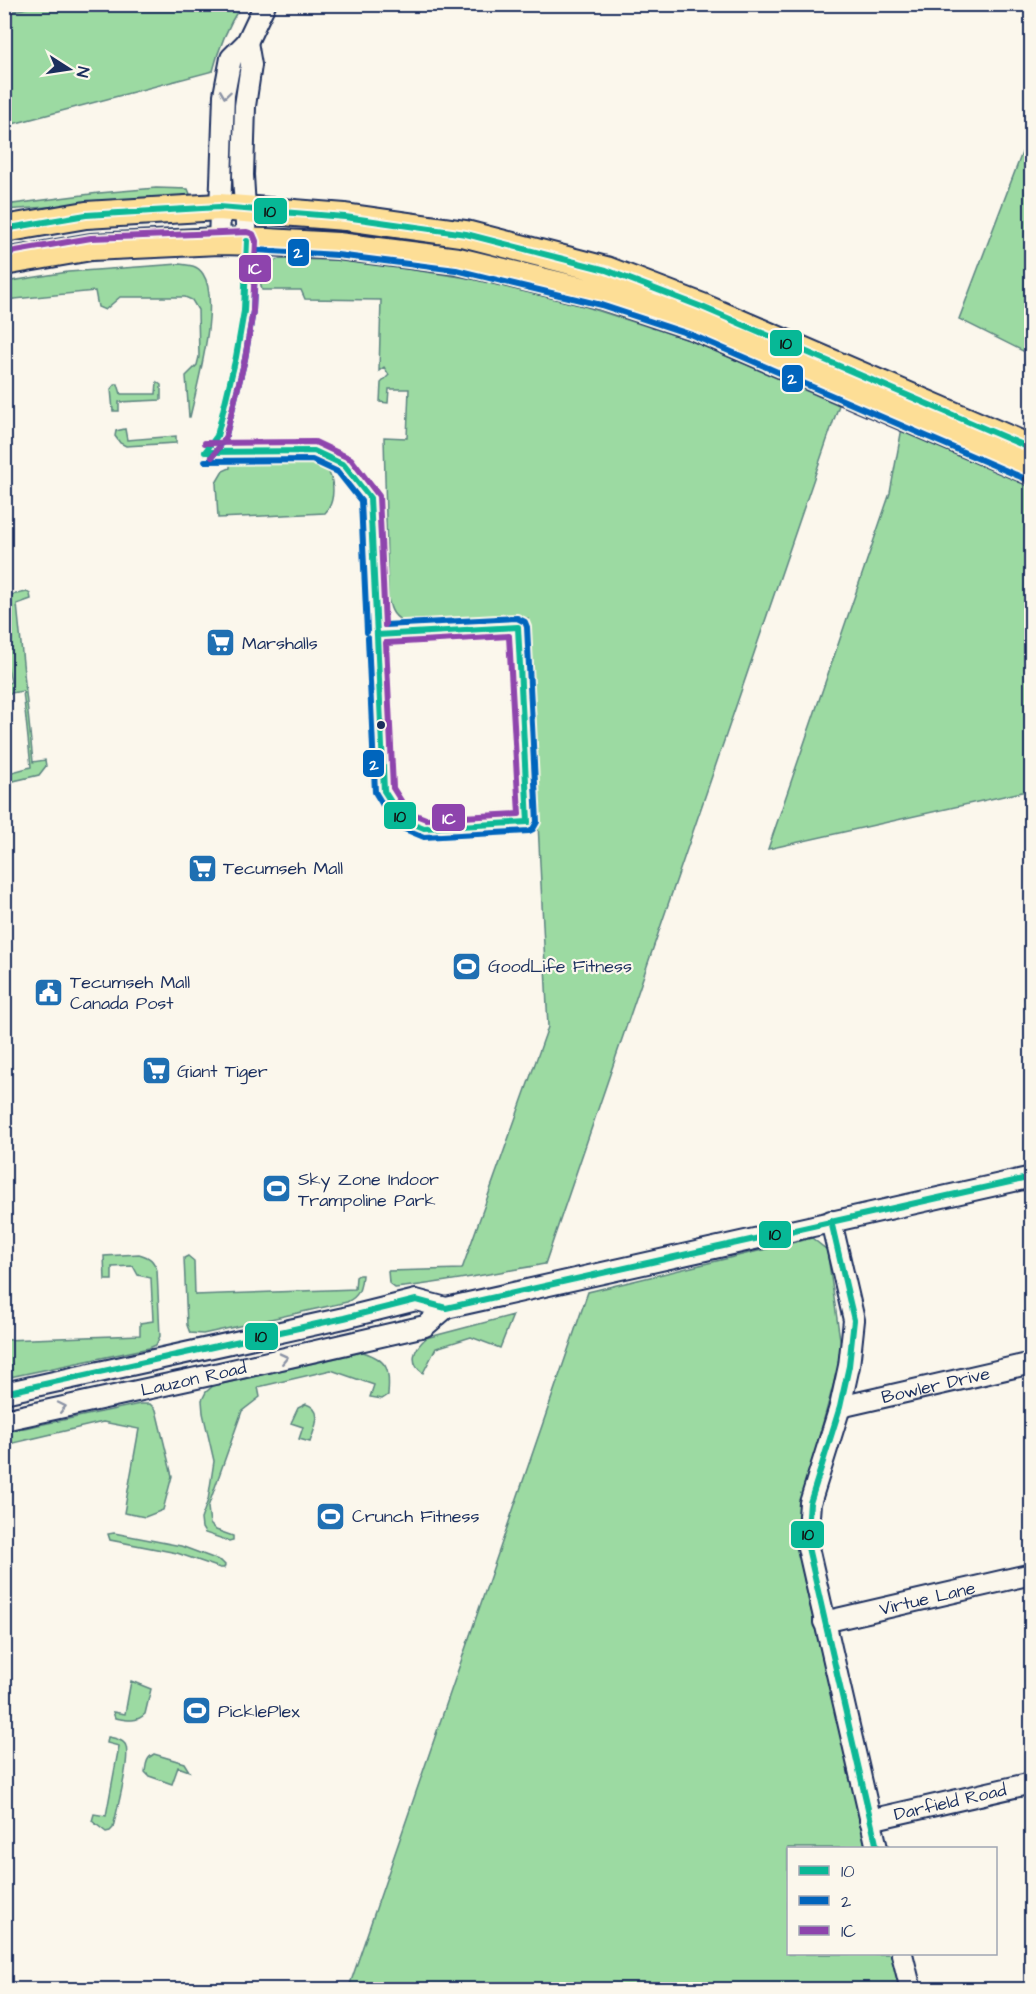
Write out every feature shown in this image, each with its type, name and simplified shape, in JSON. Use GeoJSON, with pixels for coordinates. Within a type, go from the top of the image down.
{"type":"FeatureCollection","features":[{"type":"Feature","properties":{"kind":"main road"},"geometry":{"type":"LineString","coordinates":[[4,229],[86,215],[219,207],[345,217],[466,234],[606,270],[702,307],[1032,449]]}},
{"type":"Feature","properties":{"kind":"main road"},"geometry":{"type":"LineString","coordinates":[[4,262],[91,247],[219,241],[338,246],[458,261],[604,296],[694,327],[1032,472]]}},
{"type":"Feature","properties":{"kind":"street"},"geometry":{"type":"LineString","coordinates":[[219,241],[224,95],[231,58],[247,42],[265,4]]}},
{"type":"Feature","properties":{"kind":"street"},"geometry":{"type":"LineString","coordinates":[[247,42],[251,65],[245,106],[243,175],[247,241]]}},
{"type":"Feature","properties":{"kind":"street","name":"Lauzon Road"},"geometry":{"type":"LineString","coordinates":[[4,1392],[299,1328],[416,1300],[446,1308],[1032,1177]]}},
{"type":"Feature","properties":{"kind":"street"},"geometry":{"type":"LineString","coordinates":[[831,1221],[854,1320],[849,1366],[840,1407],[810,1503],[807,1543],[877,1847]]}},
{"type":"Feature","properties":{"kind":"street","name":"Lauzon Road"},"geometry":{"type":"LineString","coordinates":[[4,1420],[425,1326],[446,1308]]}},
{"type":"Feature","properties":{"kind":"street","name":"Bowler Drive"},"geometry":{"type":"LineString","coordinates":[[840,1407],[1032,1363]]}},
{"type":"Feature","properties":{"kind":"street","name":"Virtue Lane"},"geometry":{"type":"LineString","coordinates":[[824,1622],[1032,1574]]}},
{"type":"Feature","properties":{"kind":"street","name":"Darfield Road"},"geometry":{"type":"LineString","coordinates":[[870,1820],[1032,1783]]}},
{"type":"Feature","properties":{"kind":"street"},"geometry":{"type":"LineString","coordinates":[[902,1955],[911,1989]]}},
{"type":"Feature","properties":{"kind":"green space"},"geometry":{"type":"Polygon","coordinates":[[[43,4],[241,5],[224,36],[213,71],[5,126],[5,13],[43,4]]]}},
{"type":"Feature","properties":{"kind":"green space"},"geometry":{"type":"Polygon","coordinates":[[[1031,129],[1032,355],[959,319],[1031,129]]]}},
{"type":"Feature","properties":{"kind":"green space"},"geometry":{"type":"Polygon","coordinates":[[[156,188],[188,189],[190,194],[186,197],[5,210],[5,205],[156,188]]]}},
{"type":"Feature","properties":{"kind":"green space"},"geometry":{"type":"Polygon","coordinates":[[[279,259],[338,260],[488,281],[587,307],[687,339],[839,405],[545,1264],[414,1286],[395,1288],[389,1283],[388,1271],[462,1269],[548,1027],[528,618],[406,623],[394,613],[388,598],[384,437],[407,438],[409,389],[389,389],[388,403],[380,402],[381,383],[389,375],[384,367],[379,371],[381,300],[305,299],[301,290],[262,290],[261,270],[267,264],[279,259]]]}},
{"type":"Feature","properties":{"kind":"green space"},"geometry":{"type":"Polygon","coordinates":[[[189,265],[201,271],[208,287],[210,303],[206,344],[190,417],[186,376],[197,365],[199,357],[198,310],[192,300],[185,297],[120,297],[105,310],[98,307],[95,291],[5,300],[5,282],[68,272],[189,265]]]}},
{"type":"Feature","properties":{"kind":"green space"},"geometry":{"type":"Polygon","coordinates":[[[157,382],[161,385],[161,400],[119,402],[119,411],[113,411],[111,389],[115,384],[118,384],[121,394],[156,394],[157,382]]]}},
{"type":"Feature","properties":{"kind":"green space"},"geometry":{"type":"Polygon","coordinates":[[[902,428],[1031,483],[1031,790],[768,849],[890,493],[902,428]]]}},
{"type":"Feature","properties":{"kind":"green space"},"geometry":{"type":"Polygon","coordinates":[[[125,429],[127,440],[176,436],[176,443],[126,446],[120,443],[115,436],[116,431],[125,429]]]}},
{"type":"Feature","properties":{"kind":"green space"},"geometry":{"type":"Polygon","coordinates":[[[316,461],[322,464],[331,477],[332,500],[325,513],[218,518],[216,483],[223,471],[230,468],[230,464],[316,461]]]}},
{"type":"Feature","properties":{"kind":"green space"},"geometry":{"type":"Polygon","coordinates":[[[27,592],[31,599],[17,604],[33,762],[45,760],[46,766],[39,775],[5,783],[5,774],[31,767],[23,691],[4,694],[5,684],[11,682],[5,655],[5,596],[27,592]]]}},
{"type":"Feature","properties":{"kind":"green space"},"geometry":{"type":"Polygon","coordinates":[[[812,1238],[827,1250],[842,1353],[798,1514],[804,1580],[867,1847],[787,1847],[787,1955],[892,1955],[901,1989],[348,1990],[588,1292],[812,1238]]]}},
{"type":"Feature","properties":{"kind":"green space"},"geometry":{"type":"Polygon","coordinates":[[[139,1254],[151,1259],[157,1270],[160,1336],[156,1345],[5,1378],[5,1340],[140,1335],[140,1323],[153,1321],[151,1278],[138,1275],[133,1266],[112,1267],[112,1280],[105,1280],[104,1256],[139,1254]]]}},
{"type":"Feature","properties":{"kind":"green space"},"geometry":{"type":"Polygon","coordinates":[[[188,1256],[194,1261],[195,1295],[355,1289],[356,1277],[359,1275],[362,1275],[361,1284],[357,1295],[347,1302],[203,1334],[190,1333],[187,1325],[184,1258],[188,1256]]]}},
{"type":"Feature","properties":{"kind":"green space"},"geometry":{"type":"Polygon","coordinates":[[[513,1315],[500,1348],[471,1337],[436,1348],[423,1373],[415,1364],[416,1351],[426,1338],[513,1315]]]}},
{"type":"Feature","properties":{"kind":"green space"},"geometry":{"type":"Polygon","coordinates":[[[363,1352],[378,1359],[386,1368],[389,1379],[388,1395],[382,1399],[370,1397],[374,1385],[331,1370],[258,1387],[260,1397],[242,1411],[208,1507],[210,1524],[216,1530],[233,1536],[233,1540],[229,1541],[205,1533],[201,1519],[208,1500],[214,1461],[203,1413],[202,1400],[206,1392],[213,1386],[363,1352]]]}},
{"type":"Feature","properties":{"kind":"green space"},"geometry":{"type":"Polygon","coordinates":[[[140,1404],[150,1404],[156,1410],[172,1476],[163,1510],[145,1517],[124,1513],[139,1429],[103,1422],[5,1445],[5,1432],[140,1404]]]}},
{"type":"Feature","properties":{"kind":"green space"},"geometry":{"type":"Polygon","coordinates":[[[306,1404],[312,1407],[317,1415],[310,1442],[299,1439],[303,1427],[291,1423],[298,1408],[306,1404]]]}},
{"type":"Feature","properties":{"kind":"green space"},"geometry":{"type":"Polygon","coordinates":[[[114,1533],[181,1546],[221,1561],[225,1565],[224,1568],[220,1568],[177,1553],[110,1540],[108,1534],[114,1533]]]}},
{"type":"Feature","properties":{"kind":"green space"},"geometry":{"type":"Polygon","coordinates":[[[131,1681],[151,1689],[145,1714],[134,1720],[115,1718],[113,1712],[125,1714],[131,1681]]]}},
{"type":"Feature","properties":{"kind":"green space"},"geometry":{"type":"Polygon","coordinates":[[[108,1737],[125,1744],[127,1750],[123,1784],[113,1828],[106,1832],[92,1821],[94,1814],[106,1816],[119,1746],[107,1743],[108,1737]]]}},
{"type":"Feature","properties":{"kind":"green space"},"geometry":{"type":"Polygon","coordinates":[[[154,1754],[184,1763],[189,1771],[178,1767],[172,1784],[149,1776],[145,1772],[146,1764],[154,1754]]]}},
{"type":"Feature","properties":{"kind":"transit line","name":"10"},"geometry":{"type":"LineString","coordinates":[[4,229],[86,215],[219,207],[345,217],[466,234],[606,270],[702,307],[1032,449]]}},
{"type":"Feature","properties":{"kind":"transit line","name":"1C"},"geometry":{"type":"LineString","coordinates":[[4,253],[91,238],[247,232],[253,234],[256,241],[253,311],[245,359],[225,439],[212,457]]}},
{"type":"Feature","properties":{"kind":"transit line","name":"10"},"geometry":{"type":"LineString","coordinates":[[205,452],[217,436],[236,357],[244,311],[247,241]]}},
{"type":"Feature","properties":{"kind":"transit line","name":"2"},"geometry":{"type":"LineString","coordinates":[[212,457],[225,439],[245,359],[253,311],[256,250],[337,255],[456,270],[601,305],[692,335],[1028,480]]}},
{"type":"Feature","properties":{"kind":"transit line","name":"1C"},"geometry":{"type":"LineString","coordinates":[[205,443],[315,442],[351,459],[379,496],[385,625]]}},
{"type":"Feature","properties":{"kind":"transit line","name":"10"},"geometry":{"type":"LineString","coordinates":[[205,452],[314,451],[344,465],[370,498],[377,635]]}},
{"type":"Feature","properties":{"kind":"transit line","name":"2"},"geometry":{"type":"LineString","coordinates":[[205,461],[312,460],[338,472],[361,501],[367,632]]}},
{"type":"Feature","properties":{"kind":"transit line","name":"2"},"geometry":{"type":"LineString","coordinates":[[368,638],[375,792],[395,825],[424,837],[533,829],[537,822],[525,622],[517,618],[385,625]]}},
{"type":"Feature","properties":{"kind":"transit line","name":"10"},"geometry":{"type":"LineString","coordinates":[[518,627],[528,822],[424,828],[402,819],[384,791],[377,635],[518,627]]}},
{"type":"Feature","properties":{"kind":"transit line","name":"1C"},"geometry":{"type":"LineString","coordinates":[[509,636],[519,814],[426,819],[408,812],[393,788],[386,643],[509,636]]}},
{"type":"Feature","properties":{"kind":"transit line","name":"10"},"geometry":{"type":"LineString","coordinates":[[4,1393],[416,1300],[446,1308],[1032,1177]]}},
{"type":"Feature","properties":{"kind":"transit line","name":"10"},"geometry":{"type":"LineString","coordinates":[[831,1221],[854,1320],[849,1366],[840,1407],[810,1503],[807,1543],[877,1847]]}},
{"type":"Feature","properties":{"kind":"place","name":"Marshalls"},"geometry":{"type":"Point","coordinates":[221,643]}},
{"type":"Feature","properties":{"kind":"place","name":"Tecumseh Mall"},"geometry":{"type":"Point","coordinates":[202,868]}},
{"type":"Feature","properties":{"kind":"place","name":"GoodLife Fitness"},"geometry":{"type":"Point","coordinates":[467,966]}},
{"type":"Feature","properties":{"kind":"place","name":"Tecumseh Mall Canada Post"},"geometry":{"type":"Point","coordinates":[49,992]}},
{"type":"Feature","properties":{"kind":"place","name":"Giant Tiger"},"geometry":{"type":"Point","coordinates":[156,1071]}},
{"type":"Feature","properties":{"kind":"place","name":"Sky Zone Indoor Trampoline Park"},"geometry":{"type":"Point","coordinates":[277,1189]}},
{"type":"Feature","properties":{"kind":"place","name":"Crunch Fitness"},"geometry":{"type":"Point","coordinates":[331,1516]}},
{"type":"Feature","properties":{"kind":"place","name":"PicklePlex"},"geometry":{"type":"Point","coordinates":[197,1711]}}]}
